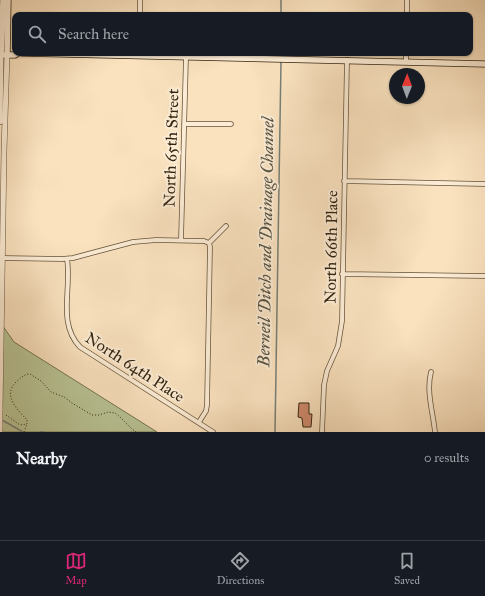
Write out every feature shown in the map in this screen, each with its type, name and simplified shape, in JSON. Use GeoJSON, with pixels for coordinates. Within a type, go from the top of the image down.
{"type":"FeatureCollection","features":[{"type":"Feature","properties":{"kind":"main road"},"geometry":{"type":"LineString","coordinates":[[3,0],[3,53]]}},
{"type":"Feature","properties":{"kind":"main road"},"geometry":{"type":"LineString","coordinates":[[3,53],[8,0]]}},
{"type":"Feature","properties":{"kind":"main road"},"geometry":{"type":"LineString","coordinates":[[170,56],[485,64]]}},
{"type":"Feature","properties":{"kind":"street"},"geometry":{"type":"LineString","coordinates":[[140,0],[140,12]]}},
{"type":"Feature","properties":{"kind":"street"},"geometry":{"type":"LineString","coordinates":[[407,0],[407,12]]}},
{"type":"Feature","properties":{"kind":"street"},"geometry":{"type":"LineString","coordinates":[[0,432],[3,53]]}},
{"type":"Feature","properties":{"kind":"street"},"geometry":{"type":"LineString","coordinates":[[406,56],[406,62]]}},
{"type":"Feature","properties":{"kind":"street","name":"North 65th Street"},"geometry":{"type":"LineString","coordinates":[[181,240],[186,57]]}},
{"type":"Feature","properties":{"kind":"street","name":"North 66th Place"},"geometry":{"type":"LineString","coordinates":[[322,432],[324,385],[327,371],[338,346],[342,320],[347,60]]}},
{"type":"Feature","properties":{"kind":"street"},"geometry":{"type":"LineString","coordinates":[[0,122],[3,99]]}},
{"type":"Feature","properties":{"kind":"street"},"geometry":{"type":"LineString","coordinates":[[184,124],[231,124]]}},
{"type":"Feature","properties":{"kind":"street"},"geometry":{"type":"LineString","coordinates":[[344,181],[485,184]]}},
{"type":"Feature","properties":{"kind":"street"},"geometry":{"type":"LineString","coordinates":[[209,243],[226,226]]}},
{"type":"Feature","properties":{"kind":"street"},"geometry":{"type":"LineString","coordinates":[[2,258],[67,259],[142,240],[181,240],[209,243]]}},
{"type":"Feature","properties":{"kind":"street"},"geometry":{"type":"LineString","coordinates":[[199,422],[206,411],[207,405],[209,243]]}},
{"type":"Feature","properties":{"kind":"street","name":"North 64th Place"},"geometry":{"type":"LineString","coordinates":[[67,259],[67,318],[69,330],[75,342],[80,347],[213,432]]}},
{"type":"Feature","properties":{"kind":"street"},"geometry":{"type":"LineString","coordinates":[[342,274],[485,276]]}},
{"type":"Feature","properties":{"kind":"street"},"geometry":{"type":"LineString","coordinates":[[431,372],[429,379],[429,395],[435,432]]}},
{"type":"Feature","properties":{"kind":"path"},"geometry":{"type":"LineString","coordinates":[[24,432],[26,429],[27,420],[18,412],[12,402],[11,394],[14,384],[28,374],[33,375],[41,381],[51,392],[62,395],[92,415],[99,415],[108,412],[115,413],[136,432]]}},
{"type":"Feature","properties":{"kind":"path"},"geometry":{"type":"LineString","coordinates":[[7,416],[20,425],[27,424]]}},
{"type":"Feature","properties":{"kind":"green space"},"geometry":{"type":"Polygon","coordinates":[[[0,322],[14,342],[157,432],[0,432],[0,322]]]}},
{"type":"Feature","properties":{"kind":"building"},"geometry":{"type":"Polygon","coordinates":[[[299,403],[309,403],[309,414],[312,414],[311,427],[303,427],[302,418],[298,417],[299,403]]]}},
{"type":"Feature","properties":{"kind":"waterway","name":"Berneil Ditch and Drainage Channel"},"geometry":{"type":"LineString","coordinates":[[281,0],[281,12]]}},
{"type":"Feature","properties":{"kind":"waterway","name":"Berneil Ditch and Drainage Channel"},"geometry":{"type":"LineString","coordinates":[[275,432],[281,61]]}},
{"type":"Feature","properties":{"kind":"waterway"},"geometry":{"type":"LineString","coordinates":[[2,420],[23,432]]}}]}
